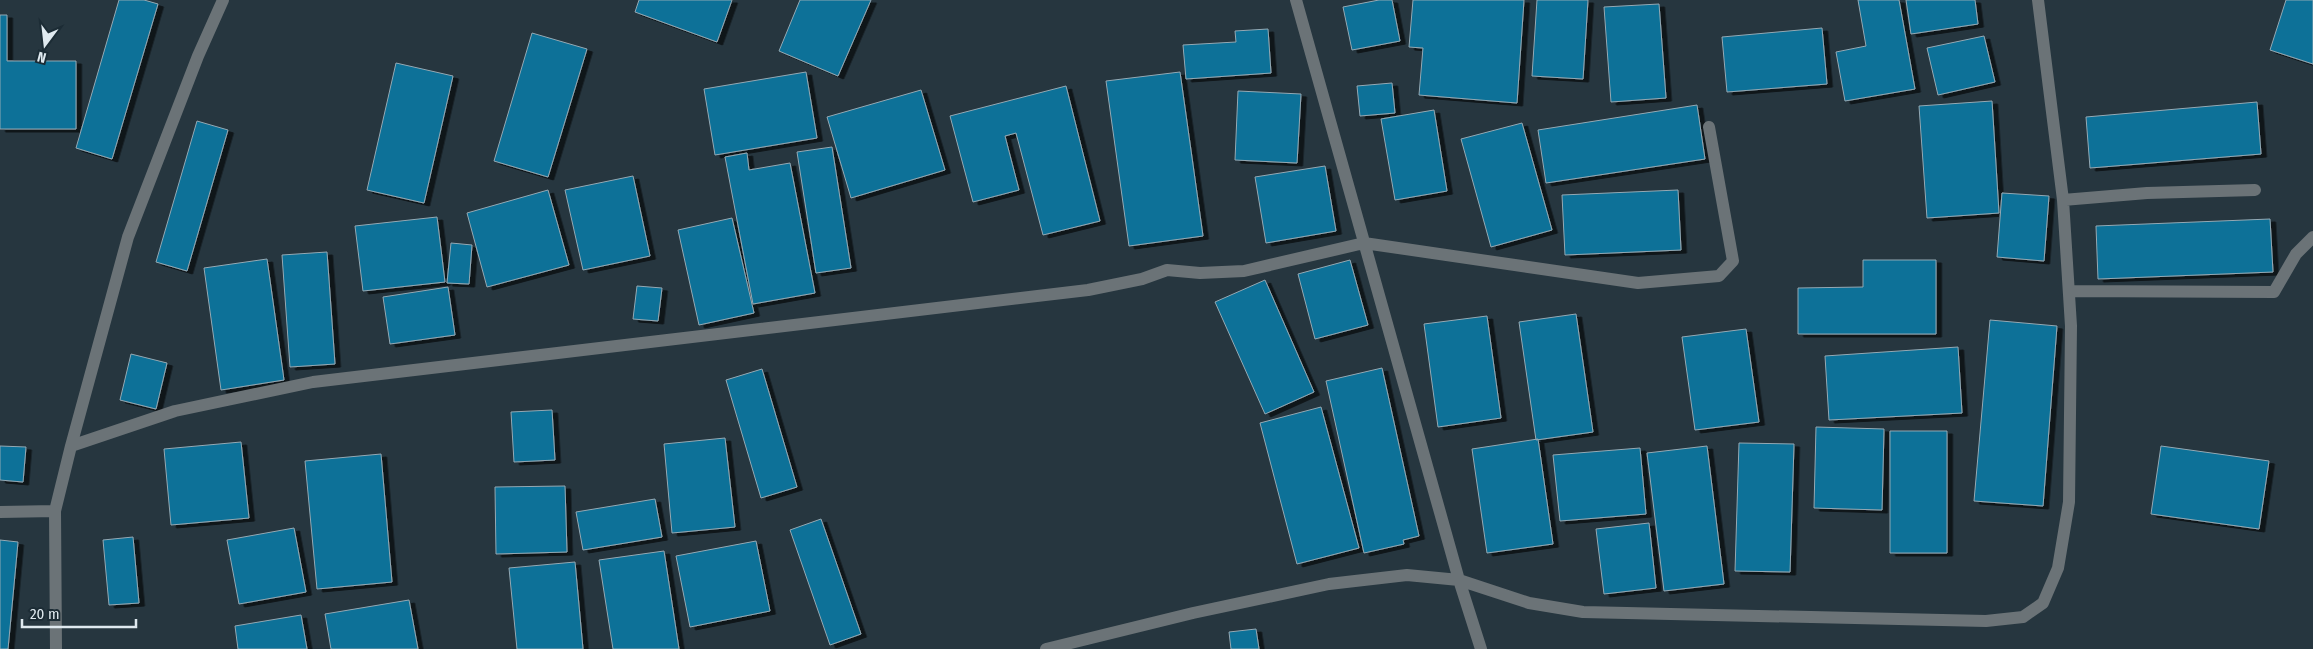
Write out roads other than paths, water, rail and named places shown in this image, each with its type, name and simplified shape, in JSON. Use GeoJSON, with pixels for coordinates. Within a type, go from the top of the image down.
{"type":"FeatureCollection","features":[{"type":"Feature","properties":{"kind":"street"},"geometry":{"type":"LineString","coordinates":[[56,649],[55,511],[71,446],[128,237],[198,56],[223,0]]}},
{"type":"Feature","properties":{"kind":"street"},"geometry":{"type":"LineString","coordinates":[[1296,0],[1458,580],[1481,649]]}},
{"type":"Feature","properties":{"kind":"street"},"geometry":{"type":"LineString","coordinates":[[1052,648],[1193,613],[1329,584],[1407,575],[1458,580],[1529,603],[1583,612],[1986,621],[2023,617],[2043,603],[2058,568],[2069,502],[2072,326],[2063,200],[2038,0]]}},
{"type":"Feature","properties":{"kind":"street"},"geometry":{"type":"LineString","coordinates":[[71,446],[175,411],[313,382],[1088,290],[1142,279],[1167,270],[1200,273],[1244,271],[1364,243],[1638,283],[1719,276],[1734,261],[1709,127]]}},
{"type":"Feature","properties":{"kind":"street"},"geometry":{"type":"LineString","coordinates":[[2063,200],[2147,193],[2256,190]]}},
{"type":"Feature","properties":{"kind":"street"},"geometry":{"type":"LineString","coordinates":[[2069,291],[2274,292],[2296,254],[2313,237]]}},
{"type":"Feature","properties":{"kind":"street"},"geometry":{"type":"LineString","coordinates":[[0,512],[55,511]]}}]}
